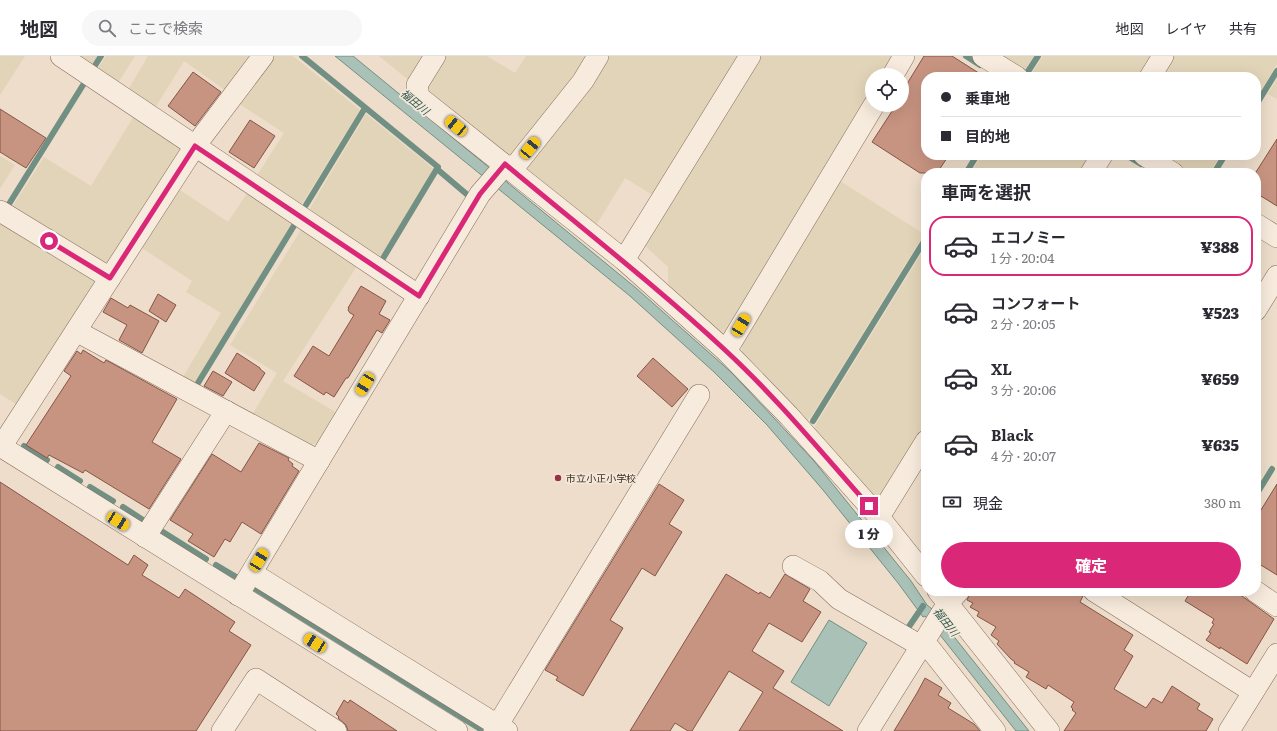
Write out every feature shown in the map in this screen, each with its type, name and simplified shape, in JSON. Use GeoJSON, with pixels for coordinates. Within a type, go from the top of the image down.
{"type":"FeatureCollection","features":[{"type":"Feature","properties":{"kind":"street"},"geometry":{"type":"LineString","coordinates":[[61,56],[419,296]]}},
{"type":"Feature","properties":{"kind":"street"},"geometry":{"type":"LineString","coordinates":[[263,56],[195,146],[0,447],[457,731]]}},
{"type":"Feature","properties":{"kind":"street"},"geometry":{"type":"LineString","coordinates":[[435,56],[417,85],[419,96],[624,260],[726,351],[789,416],[879,518],[921,570]]}},
{"type":"Feature","properties":{"kind":"street"},"geometry":{"type":"LineString","coordinates":[[238,595],[480,194],[583,81],[598,56]]}},
{"type":"Feature","properties":{"kind":"street"},"geometry":{"type":"LineString","coordinates":[[624,260],[750,56]]}},
{"type":"Feature","properties":{"kind":"street"},"geometry":{"type":"LineString","coordinates":[[897,68],[904,56]]}},
{"type":"Feature","properties":{"kind":"street"},"geometry":{"type":"LineString","coordinates":[[983,56],[1009,72]]}},
{"type":"Feature","properties":{"kind":"street"},"geometry":{"type":"LineString","coordinates":[[1153,72],[1163,56]]}},
{"type":"Feature","properties":{"kind":"street"},"geometry":{"type":"LineString","coordinates":[[726,351],[870,112]]}},
{"type":"Feature","properties":{"kind":"street"},"geometry":{"type":"LineString","coordinates":[[1152,160],[1165,168]]}},
{"type":"Feature","properties":{"kind":"street"},"geometry":{"type":"LineString","coordinates":[[0,211],[110,278]]}},
{"type":"Feature","properties":{"kind":"street"},"geometry":{"type":"LineString","coordinates":[[1261,227],[1277,237]]}},
{"type":"Feature","properties":{"kind":"street"},"geometry":{"type":"LineString","coordinates":[[1261,302],[1277,276]]}},
{"type":"Feature","properties":{"kind":"street"},"geometry":{"type":"LineString","coordinates":[[76,331],[319,461]]}},
{"type":"Feature","properties":{"kind":"street"},"geometry":{"type":"LineString","coordinates":[[252,572],[499,729],[699,395]]}},
{"type":"Feature","properties":{"kind":"street"},"geometry":{"type":"LineString","coordinates":[[145,537],[226,411]]}},
{"type":"Feature","properties":{"kind":"street"},"geometry":{"type":"LineString","coordinates":[[879,518],[921,449]]}},
{"type":"Feature","properties":{"kind":"street"},"geometry":{"type":"LineString","coordinates":[[793,566],[820,581],[839,598],[925,639],[995,731]]}},
{"type":"Feature","properties":{"kind":"street"},"geometry":{"type":"LineString","coordinates":[[1261,595],[1277,606]]}},
{"type":"Feature","properties":{"kind":"street"},"geometry":{"type":"LineString","coordinates":[[1102,596],[1253,692]]}},
{"type":"Feature","properties":{"kind":"street"},"geometry":{"type":"LineString","coordinates":[[868,731],[925,639],[947,599],[1049,731]]}},
{"type":"Feature","properties":{"kind":"street"},"geometry":{"type":"LineString","coordinates":[[1229,731],[1277,654]]}},
{"type":"Feature","properties":{"kind":"street"},"geometry":{"type":"LineString","coordinates":[[222,731],[256,679],[336,731]]}},
{"type":"Feature","properties":{"kind":"shaded area"},"geometry":{"type":"Polygon","coordinates":[[[0,56],[25,56],[0,95],[0,56]]]}},
{"type":"Feature","properties":{"kind":"shaded area"},"geometry":{"type":"Polygon","coordinates":[[[74,56],[97,56],[90,67],[74,56]]]}},
{"type":"Feature","properties":{"kind":"shaded area"},"geometry":{"type":"Polygon","coordinates":[[[106,56],[135,56],[118,83],[97,70],[106,56]]]}},
{"type":"Feature","properties":{"kind":"shaded area"},"geometry":{"type":"Polygon","coordinates":[[[148,56],[255,56],[228,92],[184,61],[155,108],[128,90],[148,56]]]}},
{"type":"Feature","properties":{"kind":"shaded area"},"geometry":{"type":"Polygon","coordinates":[[[273,56],[293,56],[360,110],[300,207],[256,177],[284,133],[238,103],[273,56]]]}},
{"type":"Feature","properties":{"kind":"shaded area"},"geometry":{"type":"Polygon","coordinates":[[[335,56],[353,56],[636,288],[732,373],[814,461],[911,581],[927,605],[932,609],[1029,731],[1016,731],[925,616],[923,617],[898,583],[823,490],[767,425],[714,372],[630,296],[335,56]]]}},
{"type":"Feature","properties":{"kind":"shaded area"},"geometry":{"type":"Polygon","coordinates":[[[379,56],[431,56],[411,82],[379,56]]]}},
{"type":"Feature","properties":{"kind":"shaded area"},"geometry":{"type":"Polygon","coordinates":[[[442,56],[487,56],[515,73],[526,56],[592,56],[510,162],[425,93],[442,56]]]}},
{"type":"Feature","properties":{"kind":"shaded area"},"geometry":{"type":"Polygon","coordinates":[[[604,56],[742,56],[654,196],[625,178],[595,227],[519,170],[604,56]]]}},
{"type":"Feature","properties":{"kind":"shaded area"},"geometry":{"type":"Polygon","coordinates":[[[760,56],[898,56],[890,68],[865,68],[865,110],[729,331],[719,333],[668,285],[668,267],[644,245],[760,56]]]}},
{"type":"Feature","properties":{"kind":"shaded area"},"geometry":{"type":"Polygon","coordinates":[[[997,56],[1034,56],[1023,72],[997,56]]]}},
{"type":"Feature","properties":{"kind":"shaded area"},"geometry":{"type":"Polygon","coordinates":[[[1043,56],[1154,56],[1144,72],[1033,72],[1043,56]]]}},
{"type":"Feature","properties":{"kind":"shaded area"},"geometry":{"type":"Polygon","coordinates":[[[1171,56],[1277,56],[1277,64],[1261,90],[1261,72],[1161,72],[1171,56]]]}},
{"type":"Feature","properties":{"kind":"shaded area"},"geometry":{"type":"Polygon","coordinates":[[[1277,79],[1277,99],[1268,94],[1277,79]]]}},
{"type":"Feature","properties":{"kind":"shaded area"},"geometry":{"type":"Polygon","coordinates":[[[366,114],[435,170],[378,260],[307,213],[366,114]]]}},
{"type":"Feature","properties":{"kind":"shaded area"},"geometry":{"type":"Polygon","coordinates":[[[134,116],[178,145],[181,156],[112,261],[101,264],[11,209],[44,157],[91,186],[134,116]]]}},
{"type":"Feature","properties":{"kind":"shaded area"},"geometry":{"type":"Polygon","coordinates":[[[0,156],[15,165],[0,189],[0,156]]]}},
{"type":"Feature","properties":{"kind":"shaded area"},"geometry":{"type":"Polygon","coordinates":[[[979,160],[1092,160],[1087,168],[974,168],[979,160]]]}},
{"type":"Feature","properties":{"kind":"shaded area"},"geometry":{"type":"Polygon","coordinates":[[[1169,160],[1218,160],[1212,168],[1182,168],[1169,160]]]}},
{"type":"Feature","properties":{"kind":"shaded area"},"geometry":{"type":"Polygon","coordinates":[[[840,181],[921,232],[921,239],[811,417],[804,423],[744,361],[741,342],[840,181]]]}},
{"type":"Feature","properties":{"kind":"shaded area"},"geometry":{"type":"Polygon","coordinates":[[[180,190],[228,222],[248,192],[293,222],[196,384],[183,377],[221,313],[186,292],[192,281],[142,248],[180,190]]]}},
{"type":"Feature","properties":{"kind":"shaded area"},"geometry":{"type":"Polygon","coordinates":[[[2,223],[92,278],[97,288],[19,406],[0,394],[0,226],[2,223]]]}},
{"type":"Feature","properties":{"kind":"shaded area"},"geometry":{"type":"Polygon","coordinates":[[[302,228],[357,266],[283,381],[339,414],[321,442],[311,445],[252,415],[277,373],[230,345],[302,228]]]}},
{"type":"Feature","properties":{"kind":"shaded area"},"geometry":{"type":"Polygon","coordinates":[[[921,254],[921,437],[884,497],[873,501],[815,434],[815,426],[921,254]]]}},
{"type":"Feature","properties":{"kind":"shaded area"},"geometry":{"type":"Polygon","coordinates":[[[829,620],[867,643],[829,706],[791,682],[829,620]]]}},
{"type":"Feature","properties":{"kind":"building"},"geometry":{"type":"Polygon","coordinates":[[[924,56],[952,56],[977,72],[921,72],[921,160],[946,160],[940,168],[921,168],[920,173],[872,142],[891,112],[909,112],[909,81],[924,56]]]}},
{"type":"Feature","properties":{"kind":"building"},"geometry":{"type":"Polygon","coordinates":[[[193,72],[221,92],[195,126],[168,106],[193,72]]]}},
{"type":"Feature","properties":{"kind":"building"},"geometry":{"type":"Polygon","coordinates":[[[0,109],[46,138],[26,168],[0,152],[0,109]]]}},
{"type":"Feature","properties":{"kind":"building"},"geometry":{"type":"Polygon","coordinates":[[[250,120],[275,136],[254,168],[229,152],[250,120]]]}},
{"type":"Feature","properties":{"kind":"building"},"geometry":{"type":"Polygon","coordinates":[[[1277,139],[1277,206],[1261,196],[1261,168],[1259,168],[1277,139]]]}},
{"type":"Feature","properties":{"kind":"building"},"geometry":{"type":"Polygon","coordinates":[[[361,286],[386,301],[379,314],[390,320],[382,333],[377,330],[348,378],[346,378],[334,397],[326,392],[324,395],[294,376],[313,346],[329,356],[354,315],[350,313],[348,308],[361,286]]]}},
{"type":"Feature","properties":{"kind":"building"},"geometry":{"type":"Polygon","coordinates":[[[158,294],[176,305],[166,322],[149,311],[158,294]]]}},
{"type":"Feature","properties":{"kind":"building"},"geometry":{"type":"Polygon","coordinates":[[[111,298],[128,308],[130,305],[159,321],[142,353],[119,340],[127,325],[103,312],[111,298]]]}},
{"type":"Feature","properties":{"kind":"building"},"geometry":{"type":"Polygon","coordinates":[[[83,350],[104,363],[106,360],[177,399],[152,442],[181,459],[149,509],[85,470],[83,473],[49,455],[47,458],[26,445],[71,376],[64,371],[77,351],[81,354],[83,350]]]}},
{"type":"Feature","properties":{"kind":"building"},"geometry":{"type":"Polygon","coordinates":[[[237,353],[265,373],[254,391],[225,373],[237,353]]]}},
{"type":"Feature","properties":{"kind":"building"},"geometry":{"type":"Polygon","coordinates":[[[653,358],[688,389],[672,407],[637,376],[653,358]]]}},
{"type":"Feature","properties":{"kind":"building"},"geometry":{"type":"Polygon","coordinates":[[[213,371],[232,382],[223,396],[204,386],[213,371]]]}},
{"type":"Feature","properties":{"kind":"building"},"geometry":{"type":"Polygon","coordinates":[[[259,443],[289,458],[288,460],[293,464],[292,466],[299,471],[261,534],[242,522],[230,542],[225,539],[214,557],[188,541],[193,534],[170,520],[212,454],[241,472],[259,443]]]}},
{"type":"Feature","properties":{"kind":"building"},"geometry":{"type":"Polygon","coordinates":[[[0,482],[128,565],[134,555],[148,565],[142,575],[179,598],[185,589],[235,622],[229,631],[251,645],[196,731],[0,731],[0,482]]]}},
{"type":"Feature","properties":{"kind":"building"},"geometry":{"type":"Polygon","coordinates":[[[659,484],[684,500],[669,524],[682,532],[655,576],[642,568],[610,620],[623,628],[583,696],[556,680],[558,677],[545,670],[659,484]]]}},
{"type":"Feature","properties":{"kind":"building"},"geometry":{"type":"Polygon","coordinates":[[[1277,484],[1277,575],[1261,565],[1261,510],[1277,484]]]}},
{"type":"Feature","properties":{"kind":"building"},"geometry":{"type":"Polygon","coordinates":[[[726,574],[759,594],[760,592],[770,598],[785,574],[810,589],[803,601],[821,612],[802,642],[769,623],[752,651],[784,671],[773,688],[843,731],[739,731],[763,692],[729,671],[692,731],[688,731],[675,723],[670,731],[630,731],[726,574]]]}},
{"type":"Feature","properties":{"kind":"building"},"geometry":{"type":"Polygon","coordinates":[[[969,596],[1083,596],[1080,602],[1133,635],[1124,650],[1133,656],[1114,689],[1146,708],[1153,698],[1162,703],[1172,686],[1200,704],[1197,709],[1213,719],[1206,731],[1064,731],[1076,713],[1071,707],[1074,702],[1048,685],[1046,689],[1026,677],[1029,672],[1014,663],[1015,662],[997,644],[999,641],[991,635],[996,627],[977,616],[979,612],[970,607],[973,603],[967,600],[969,596]]]}},
{"type":"Feature","properties":{"kind":"building"},"geometry":{"type":"Polygon","coordinates":[[[1188,596],[1242,596],[1274,619],[1247,664],[1206,640],[1211,633],[1209,632],[1214,624],[1212,623],[1214,619],[1185,601],[1188,596]]]}},
{"type":"Feature","properties":{"kind":"building"},"geometry":{"type":"Polygon","coordinates":[[[925,678],[942,688],[938,695],[951,703],[948,708],[974,724],[980,731],[894,731],[925,678]]]}},
{"type":"Feature","properties":{"kind":"building"},"geometry":{"type":"Polygon","coordinates":[[[344,700],[348,703],[350,700],[397,731],[348,731],[346,725],[338,718],[339,717],[336,714],[344,700]]]}},
{"type":"Feature","properties":{"kind":"waterway"},"geometry":{"type":"LineString","coordinates":[[94,67],[101,56]]}},
{"type":"Feature","properties":{"kind":"waterway"},"geometry":{"type":"LineString","coordinates":[[302,56],[438,167],[382,260]]}},
{"type":"Feature","properties":{"kind":"waterway"},"geometry":{"type":"LineString","coordinates":[[966,56],[980,65]]}},
{"type":"Feature","properties":{"kind":"waterway"},"geometry":{"type":"LineString","coordinates":[[1028,72],[1038,56]]}},
{"type":"Feature","properties":{"kind":"waterway"},"geometry":{"type":"LineString","coordinates":[[1261,97],[1277,71]]}},
{"type":"Feature","properties":{"kind":"waterway"},"geometry":{"type":"LineString","coordinates":[[9,204],[83,85]]}},
{"type":"Feature","properties":{"kind":"waterway"},"geometry":{"type":"LineString","coordinates":[[306,205],[365,108]]}},
{"type":"Feature","properties":{"kind":"waterway"},"geometry":{"type":"LineString","coordinates":[[969,168],[974,160]]}},
{"type":"Feature","properties":{"kind":"waterway"},"geometry":{"type":"LineString","coordinates":[[1134,160],[1141,164]]}},
{"type":"Feature","properties":{"kind":"waterway"},"geometry":{"type":"LineString","coordinates":[[1217,168],[1222,160]]}},
{"type":"Feature","properties":{"kind":"waterway"},"geometry":{"type":"LineString","coordinates":[[437,169],[470,197]]}},
{"type":"Feature","properties":{"kind":"waterway"},"geometry":{"type":"LineString","coordinates":[[198,383],[295,224]]}},
{"type":"Feature","properties":{"kind":"waterway"},"geometry":{"type":"LineString","coordinates":[[813,421],[921,246]]}},
{"type":"Feature","properties":{"kind":"waterway"},"geometry":{"type":"LineString","coordinates":[[24,446],[47,460]]}},
{"type":"Feature","properties":{"kind":"waterway"},"geometry":{"type":"LineString","coordinates":[[58,467],[80,481]]}},
{"type":"Feature","properties":{"kind":"waterway"},"geometry":{"type":"LineString","coordinates":[[1261,487],[1272,469]]}},
{"type":"Feature","properties":{"kind":"waterway"},"geometry":{"type":"LineString","coordinates":[[90,487],[113,501]]}},
{"type":"Feature","properties":{"kind":"waterway"},"geometry":{"type":"LineString","coordinates":[[123,507],[146,522]]}},
{"type":"Feature","properties":{"kind":"waterway"},"geometry":{"type":"LineString","coordinates":[[155,527],[206,559]]}},
{"type":"Feature","properties":{"kind":"waterway"},"geometry":{"type":"LineString","coordinates":[[216,565],[238,578]]}},
{"type":"Feature","properties":{"kind":"waterway"},"geometry":{"type":"LineString","coordinates":[[254,588],[482,730]]}},
{"type":"Feature","properties":{"kind":"waterway"},"geometry":{"type":"LineString","coordinates":[[908,628],[923,606]]}},
{"type":"Feature","properties":{"kind":"place","name":"市立小正小学校"},"geometry":{"type":"Point","coordinates":[558,478]}},
{"type":"Feature","properties":{"kind":"route"},"geometry":{"type":"LineString","coordinates":[[49,241],[110,278],[195,146],[419,296],[480,194],[505,164],[624,260],[726,351],[789,416],[869,506]]}},
{"type":"Feature","properties":{"kind":"water label","name":"福田川"},"geometry":{"type":"Point","coordinates":[415,102]}},
{"type":"Feature","properties":{"kind":"water label","name":"福田川"},"geometry":{"type":"Point","coordinates":[946,622]}}]}
